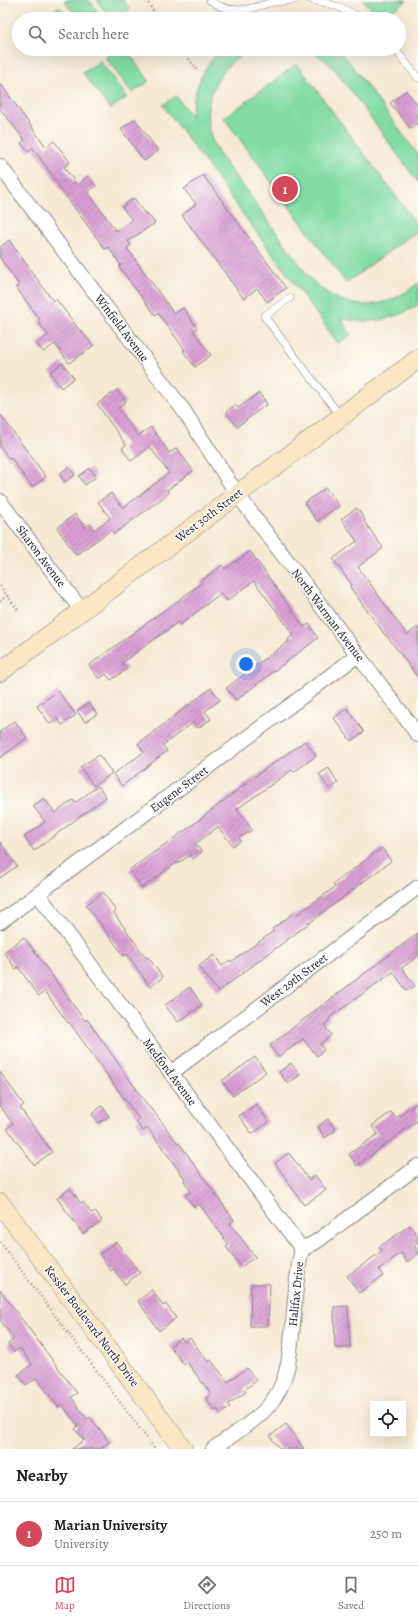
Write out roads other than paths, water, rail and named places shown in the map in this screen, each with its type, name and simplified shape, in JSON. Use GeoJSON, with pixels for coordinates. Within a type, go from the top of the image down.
{"type":"FeatureCollection","features":[{"type":"Feature","properties":{"kind":"main road","name":"West 30th Street"},"geometry":{"type":"LineString","coordinates":[[0,672],[418,359]]}},
{"type":"Feature","properties":{"kind":"main road","name":"Kessler Boulevard North Drive"},"geometry":{"type":"LineString","coordinates":[[0,1203],[183,1449]]}},
{"type":"Feature","properties":{"kind":"street","name":"Winfield Avenue"},"geometry":{"type":"LineString","coordinates":[[0,166],[184,411],[237,494]]}},
{"type":"Feature","properties":{"kind":"street","name":"North Warman Avenue"},"geometry":{"type":"LineString","coordinates":[[237,494],[418,735]]}},
{"type":"Feature","properties":{"kind":"street","name":"Sharon Avenue"},"geometry":{"type":"LineString","coordinates":[[0,501],[82,611]]}},
{"type":"Feature","properties":{"kind":"street","name":"Eugene Street"},"geometry":{"type":"LineString","coordinates":[[0,922],[358,655]]}},
{"type":"Feature","properties":{"kind":"street","name":"West 29th Street"},"geometry":{"type":"LineString","coordinates":[[171,1073],[418,887]]}},
{"type":"Feature","properties":{"kind":"street","name":"Medford Avenue"},"geometry":{"type":"LineString","coordinates":[[38,894],[302,1249]]}},
{"type":"Feature","properties":{"kind":"street","name":"Halifax Drive"},"geometry":{"type":"LineString","coordinates":[[213,1449],[261,1414],[270,1405],[282,1385],[289,1363],[298,1266],[302,1249],[316,1242],[418,1166]]}},
{"type":"Feature","properties":{"kind":"lane"},"geometry":{"type":"LineString","coordinates":[[210,0],[218,7],[241,10],[270,3],[294,0]]}},
{"type":"Feature","properties":{"kind":"lane"},"geometry":{"type":"LineString","coordinates":[[270,3],[278,0]]}},
{"type":"Feature","properties":{"kind":"lane"},"geometry":{"type":"LineString","coordinates":[[312,0],[329,2],[351,12]]}},
{"type":"Feature","properties":{"kind":"lane"},"geometry":{"type":"LineString","coordinates":[[339,0],[346,9]]}},
{"type":"Feature","properties":{"kind":"lane"},"geometry":{"type":"LineString","coordinates":[[401,56],[418,78]]}},
{"type":"Feature","properties":{"kind":"lane"},"geometry":{"type":"LineString","coordinates":[[290,298],[264,316],[341,417]]}},
{"type":"Feature","properties":{"kind":"place","name":"Marian University"},"geometry":{"type":"Point","coordinates":[285,189]}}]}
